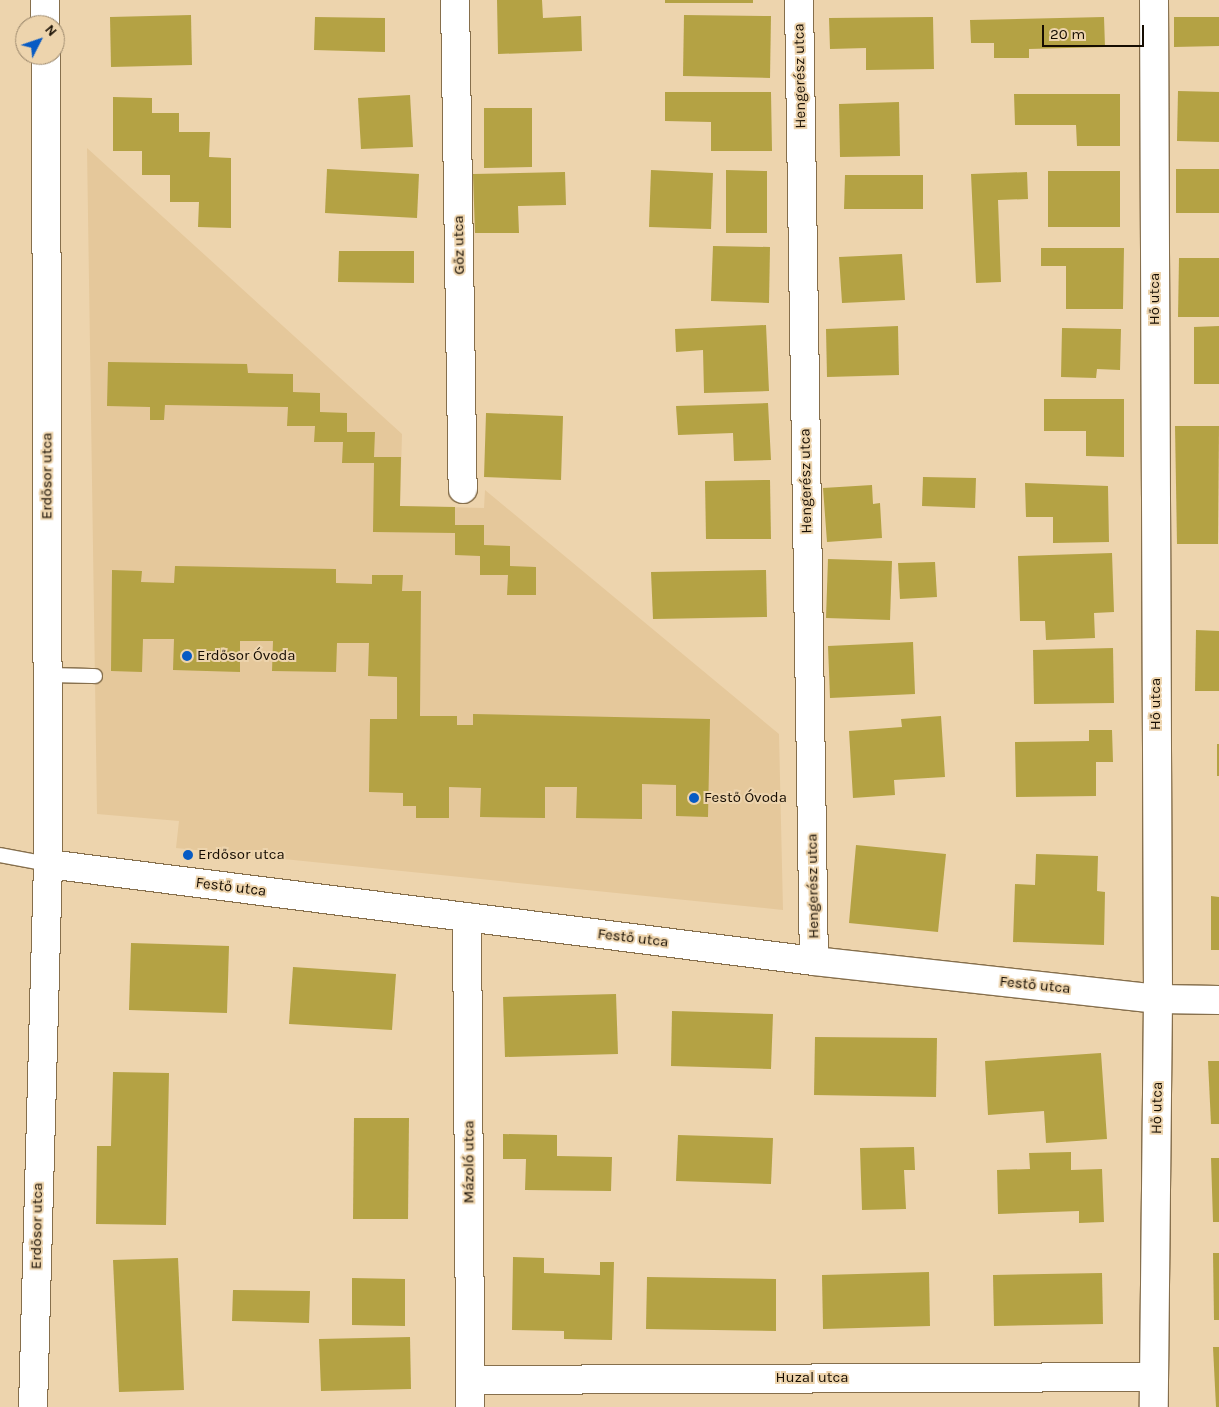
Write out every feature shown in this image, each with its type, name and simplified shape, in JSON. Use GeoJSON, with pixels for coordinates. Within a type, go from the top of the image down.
{"type":"FeatureCollection","features":[{"type":"Feature","properties":{"kind":"street"},"geometry":{"type":"LineString","coordinates":[[45,0],[46,15]]}},
{"type":"Feature","properties":{"kind":"street","name":"Gőz utca"},"geometry":{"type":"LineString","coordinates":[[455,0],[463,490]]}},
{"type":"Feature","properties":{"kind":"street","name":"Hengerész utca"},"geometry":{"type":"LineString","coordinates":[[799,0],[814,961]]}},
{"type":"Feature","properties":{"kind":"street","name":"Hő utca"},"geometry":{"type":"LineString","coordinates":[[1154,0],[1158,999],[1154,1407]]}},
{"type":"Feature","properties":{"kind":"street","name":"Erdősor utca"},"geometry":{"type":"LineString","coordinates":[[32,1407],[48,864],[46,65]]}},
{"type":"Feature","properties":{"kind":"street","name":"Festő utca"},"geometry":{"type":"LineString","coordinates":[[48,864],[814,961],[1158,999],[1219,1000]]}},
{"type":"Feature","properties":{"kind":"street","name":"Mázoló utca"},"geometry":{"type":"LineString","coordinates":[[467,917],[470,1407]]}},
{"type":"Feature","properties":{"kind":"street","name":"Huzal utca"},"geometry":{"type":"LineString","coordinates":[[470,1380],[1154,1377]]}},
{"type":"Feature","properties":{"kind":"lane"},"geometry":{"type":"LineString","coordinates":[[47,675],[95,676]]}},
{"type":"Feature","properties":{"kind":"lane"},"geometry":{"type":"LineString","coordinates":[[0,855],[48,864]]}},
{"type":"Feature","properties":{"kind":"shaded area"},"geometry":{"type":"Polygon","coordinates":[[[87,148],[402,434],[400,506],[484,508],[485,490],[779,734],[783,910],[176,848],[179,821],[97,814],[87,148]]]}},
{"type":"Feature","properties":{"kind":"building"},"geometry":{"type":"Polygon","coordinates":[[[497,0],[542,0],[543,18],[581,16],[582,51],[498,54],[497,0]]]}},
{"type":"Feature","properties":{"kind":"building"},"geometry":{"type":"Polygon","coordinates":[[[665,0],[753,0],[753,3],[665,3],[665,0]]]}},
{"type":"Feature","properties":{"kind":"building"},"geometry":{"type":"Polygon","coordinates":[[[191,15],[192,65],[111,67],[110,17],[191,15]]]}},
{"type":"Feature","properties":{"kind":"building"},"geometry":{"type":"Polygon","coordinates":[[[684,15],[771,16],[770,78],[683,76],[684,15]]]}},
{"type":"Feature","properties":{"kind":"building"},"geometry":{"type":"Polygon","coordinates":[[[315,17],[385,18],[385,52],[314,50],[315,17]]]}},
{"type":"Feature","properties":{"kind":"building"},"geometry":{"type":"Polygon","coordinates":[[[933,17],[934,69],[866,70],[866,48],[830,49],[829,18],[933,17]]]}},
{"type":"Feature","properties":{"kind":"building"},"geometry":{"type":"Polygon","coordinates":[[[1104,17],[1105,47],[1029,49],[1029,58],[994,58],[994,43],[971,43],[970,20],[1104,17]]]}},
{"type":"Feature","properties":{"kind":"building"},"geometry":{"type":"Polygon","coordinates":[[[1174,17],[1219,17],[1219,46],[1174,47],[1174,17]]]}},
{"type":"Feature","properties":{"kind":"building"},"geometry":{"type":"Polygon","coordinates":[[[1178,91],[1219,92],[1219,142],[1177,141],[1178,91]]]}},
{"type":"Feature","properties":{"kind":"building"},"geometry":{"type":"Polygon","coordinates":[[[665,92],[771,92],[772,151],[711,151],[711,122],[665,121],[665,92]]]}},
{"type":"Feature","properties":{"kind":"building"},"geometry":{"type":"Polygon","coordinates":[[[1014,94],[1120,94],[1120,146],[1077,146],[1076,125],[1015,125],[1014,94]]]}},
{"type":"Feature","properties":{"kind":"building"},"geometry":{"type":"Polygon","coordinates":[[[410,95],[413,147],[361,149],[358,98],[410,95]]]}},
{"type":"Feature","properties":{"kind":"building"},"geometry":{"type":"Polygon","coordinates":[[[113,97],[152,98],[152,113],[179,113],[179,132],[210,132],[209,157],[231,158],[231,228],[198,227],[199,202],[170,202],[170,175],[142,175],[142,151],[113,151],[113,97]]]}},
{"type":"Feature","properties":{"kind":"building"},"geometry":{"type":"Polygon","coordinates":[[[899,102],[900,156],[840,157],[839,104],[899,102]]]}},
{"type":"Feature","properties":{"kind":"building"},"geometry":{"type":"Polygon","coordinates":[[[484,108],[532,108],[532,167],[484,168],[484,108]]]}},
{"type":"Feature","properties":{"kind":"building"},"geometry":{"type":"Polygon","coordinates":[[[327,169],[419,174],[417,218],[325,213],[327,169]]]}},
{"type":"Feature","properties":{"kind":"building"},"geometry":{"type":"Polygon","coordinates":[[[1176,169],[1219,169],[1219,213],[1176,213],[1176,169]]]}},
{"type":"Feature","properties":{"kind":"building"},"geometry":{"type":"Polygon","coordinates":[[[651,170],[713,173],[711,229],[649,227],[651,170]]]}},
{"type":"Feature","properties":{"kind":"building"},"geometry":{"type":"Polygon","coordinates":[[[726,170],[767,171],[767,233],[726,233],[726,170]]]}},
{"type":"Feature","properties":{"kind":"building"},"geometry":{"type":"Polygon","coordinates":[[[1048,171],[1120,171],[1120,227],[1048,227],[1048,171]]]}},
{"type":"Feature","properties":{"kind":"building"},"geometry":{"type":"Polygon","coordinates":[[[565,172],[566,205],[518,206],[519,233],[475,233],[473,174],[565,172]]]}},
{"type":"Feature","properties":{"kind":"building"},"geometry":{"type":"Polygon","coordinates":[[[1027,172],[1028,199],[998,200],[1001,282],[976,283],[971,174],[1027,172]]]}},
{"type":"Feature","properties":{"kind":"building"},"geometry":{"type":"Polygon","coordinates":[[[845,175],[923,175],[923,209],[844,209],[845,175]]]}},
{"type":"Feature","properties":{"kind":"building"},"geometry":{"type":"Polygon","coordinates":[[[713,246],[770,247],[769,303],[711,301],[713,246]]]}},
{"type":"Feature","properties":{"kind":"building"},"geometry":{"type":"Polygon","coordinates":[[[1041,248],[1124,248],[1123,309],[1066,309],[1066,266],[1041,266],[1041,248]]]}},
{"type":"Feature","properties":{"kind":"building"},"geometry":{"type":"Polygon","coordinates":[[[339,251],[414,251],[414,283],[338,282],[339,251]]]}},
{"type":"Feature","properties":{"kind":"building"},"geometry":{"type":"Polygon","coordinates":[[[902,254],[905,300],[842,303],[839,257],[902,254]]]}},
{"type":"Feature","properties":{"kind":"building"},"geometry":{"type":"Polygon","coordinates":[[[1179,258],[1219,258],[1219,317],[1178,317],[1179,258]]]}},
{"type":"Feature","properties":{"kind":"building"},"geometry":{"type":"Polygon","coordinates":[[[766,325],[769,391],[704,393],[703,350],[676,352],[675,329],[766,325]]]}},
{"type":"Feature","properties":{"kind":"building"},"geometry":{"type":"Polygon","coordinates":[[[898,326],[899,375],[827,377],[826,329],[898,326]]]}},
{"type":"Feature","properties":{"kind":"building"},"geometry":{"type":"Polygon","coordinates":[[[1219,326],[1219,384],[1194,384],[1194,327],[1219,326]]]}},
{"type":"Feature","properties":{"kind":"building"},"geometry":{"type":"Polygon","coordinates":[[[1062,328],[1121,329],[1120,370],[1097,369],[1096,378],[1061,377],[1062,328]]]}},
{"type":"Feature","properties":{"kind":"building"},"geometry":{"type":"Polygon","coordinates":[[[108,362],[247,364],[248,373],[293,374],[293,392],[320,393],[320,412],[347,413],[347,432],[375,432],[374,457],[401,457],[400,506],[455,507],[455,525],[484,525],[484,545],[510,546],[510,566],[536,567],[536,595],[507,595],[508,575],[480,575],[480,556],[455,555],[455,533],[373,532],[374,463],[342,463],[343,442],[314,442],[315,426],[287,426],[288,407],[165,405],[164,420],[150,420],[150,407],[107,406],[108,362]]]}},
{"type":"Feature","properties":{"kind":"building"},"geometry":{"type":"Polygon","coordinates":[[[1044,399],[1124,399],[1124,457],[1086,456],[1086,431],[1044,431],[1044,399]]]}},
{"type":"Feature","properties":{"kind":"building"},"geometry":{"type":"Polygon","coordinates":[[[768,403],[771,460],[734,461],[733,433],[678,435],[676,406],[768,403]]]}},
{"type":"Feature","properties":{"kind":"building"},"geometry":{"type":"Polygon","coordinates":[[[486,413],[563,416],[561,480],[484,477],[486,413]]]}},
{"type":"Feature","properties":{"kind":"building"},"geometry":{"type":"Polygon","coordinates":[[[1175,426],[1219,426],[1218,544],[1177,544],[1175,426]]]}},
{"type":"Feature","properties":{"kind":"building"},"geometry":{"type":"Polygon","coordinates":[[[923,477],[976,478],[975,508],[922,506],[923,477]]]}},
{"type":"Feature","properties":{"kind":"building"},"geometry":{"type":"Polygon","coordinates":[[[770,480],[771,539],[706,539],[705,481],[770,480]]]}},
{"type":"Feature","properties":{"kind":"building"},"geometry":{"type":"Polygon","coordinates":[[[1025,483],[1108,486],[1109,542],[1053,543],[1053,517],[1026,517],[1025,483]]]}},
{"type":"Feature","properties":{"kind":"building"},"geometry":{"type":"Polygon","coordinates":[[[872,485],[873,504],[880,503],[882,538],[827,542],[823,488],[872,485]]]}},
{"type":"Feature","properties":{"kind":"building"},"geometry":{"type":"Polygon","coordinates":[[[1112,553],[1114,612],[1094,613],[1095,638],[1046,640],[1045,621],[1020,621],[1018,556],[1112,553]]]}},
{"type":"Feature","properties":{"kind":"building"},"geometry":{"type":"Polygon","coordinates":[[[828,559],[892,561],[890,620],[826,618],[828,559]]]}},
{"type":"Feature","properties":{"kind":"building"},"geometry":{"type":"Polygon","coordinates":[[[935,562],[937,597],[900,599],[898,563],[935,562]]]}},
{"type":"Feature","properties":{"kind":"building"},"geometry":{"type":"Polygon","coordinates":[[[175,566],[336,569],[336,583],[372,584],[372,575],[403,575],[402,591],[421,591],[420,716],[457,716],[457,725],[473,725],[473,714],[710,719],[708,817],[676,816],[676,785],[642,784],[642,819],[576,818],[577,787],[545,787],[545,818],[480,817],[481,788],[449,787],[449,818],[416,818],[416,806],[403,806],[403,793],[369,792],[370,719],[397,719],[397,677],[368,676],[369,643],[337,643],[336,672],[272,671],[273,641],[240,641],[240,672],[173,670],[174,639],[143,639],[142,672],[111,671],[112,570],[142,571],[141,582],[174,583],[175,566]]]}},
{"type":"Feature","properties":{"kind":"building"},"geometry":{"type":"Polygon","coordinates":[[[766,570],[767,617],[653,619],[651,572],[766,570]]]}},
{"type":"Feature","properties":{"kind":"building"},"geometry":{"type":"Polygon","coordinates":[[[1196,630],[1219,631],[1219,691],[1195,691],[1196,630]]]}},
{"type":"Feature","properties":{"kind":"building"},"geometry":{"type":"Polygon","coordinates":[[[913,642],[915,694],[830,698],[828,646],[913,642]]]}},
{"type":"Feature","properties":{"kind":"building"},"geometry":{"type":"Polygon","coordinates":[[[1113,648],[1114,703],[1034,704],[1033,650],[1113,648]]]}},
{"type":"Feature","properties":{"kind":"building"},"geometry":{"type":"Polygon","coordinates":[[[941,716],[945,777],[894,780],[895,795],[853,798],[849,731],[902,727],[901,719],[941,716]]]}},
{"type":"Feature","properties":{"kind":"building"},"geometry":{"type":"Polygon","coordinates":[[[1089,730],[1112,730],[1113,762],[1096,762],[1096,796],[1016,797],[1015,742],[1089,741],[1089,730]]]}},
{"type":"Feature","properties":{"kind":"building"},"geometry":{"type":"Polygon","coordinates":[[[1217,744],[1219,744],[1219,776],[1217,776],[1217,744]]]}},
{"type":"Feature","properties":{"kind":"building"},"geometry":{"type":"Polygon","coordinates":[[[856,845],[946,854],[938,932],[849,923],[856,845]]]}},
{"type":"Feature","properties":{"kind":"building"},"geometry":{"type":"Polygon","coordinates":[[[1036,854],[1098,856],[1097,891],[1105,892],[1104,945],[1013,942],[1015,884],[1035,885],[1036,854]]]}},
{"type":"Feature","properties":{"kind":"building"},"geometry":{"type":"Polygon","coordinates":[[[1211,896],[1219,897],[1219,950],[1211,950],[1211,896]]]}},
{"type":"Feature","properties":{"kind":"building"},"geometry":{"type":"Polygon","coordinates":[[[131,943],[229,946],[227,1013],[129,1010],[131,943]]]}},
{"type":"Feature","properties":{"kind":"building"},"geometry":{"type":"Polygon","coordinates":[[[293,967],[396,974],[392,1030],[289,1024],[293,967]]]}},
{"type":"Feature","properties":{"kind":"building"},"geometry":{"type":"Polygon","coordinates":[[[616,994],[618,1054],[505,1057],[503,997],[616,994]]]}},
{"type":"Feature","properties":{"kind":"building"},"geometry":{"type":"Polygon","coordinates":[[[672,1011],[773,1014],[771,1069],[671,1066],[672,1011]]]}},
{"type":"Feature","properties":{"kind":"building"},"geometry":{"type":"Polygon","coordinates":[[[815,1037],[937,1038],[936,1097],[814,1095],[815,1037]]]}},
{"type":"Feature","properties":{"kind":"building"},"geometry":{"type":"Polygon","coordinates":[[[1101,1053],[1107,1139],[1046,1143],[1044,1111],[988,1115],[985,1061],[1101,1053]]]}},
{"type":"Feature","properties":{"kind":"building"},"geometry":{"type":"Polygon","coordinates":[[[1208,1061],[1219,1061],[1219,1124],[1211,1124],[1208,1061]]]}},
{"type":"Feature","properties":{"kind":"building"},"geometry":{"type":"Polygon","coordinates":[[[113,1072],[169,1073],[166,1225],[96,1224],[97,1146],[111,1146],[113,1072]]]}},
{"type":"Feature","properties":{"kind":"building"},"geometry":{"type":"Polygon","coordinates":[[[354,1118],[409,1118],[408,1219],[353,1219],[354,1118]]]}},
{"type":"Feature","properties":{"kind":"building"},"geometry":{"type":"Polygon","coordinates":[[[503,1134],[557,1135],[557,1156],[612,1157],[611,1191],[525,1190],[526,1159],[503,1159],[503,1134]]]}},
{"type":"Feature","properties":{"kind":"building"},"geometry":{"type":"Polygon","coordinates":[[[678,1135],[773,1138],[771,1184],[676,1181],[678,1135]]]}},
{"type":"Feature","properties":{"kind":"building"},"geometry":{"type":"Polygon","coordinates":[[[914,1147],[915,1170],[904,1170],[906,1209],[862,1210],[860,1148],[914,1147]]]}},
{"type":"Feature","properties":{"kind":"building"},"geometry":{"type":"Polygon","coordinates":[[[1071,1152],[1071,1170],[1102,1169],[1104,1222],[1079,1223],[1079,1211],[998,1214],[997,1170],[1030,1169],[1029,1153],[1071,1152]]]}},
{"type":"Feature","properties":{"kind":"building"},"geometry":{"type":"Polygon","coordinates":[[[1211,1158],[1219,1158],[1219,1222],[1213,1222],[1211,1158]]]}},
{"type":"Feature","properties":{"kind":"building"},"geometry":{"type":"Polygon","coordinates":[[[1213,1253],[1219,1253],[1219,1320],[1214,1320],[1213,1253]]]}},
{"type":"Feature","properties":{"kind":"building"},"geometry":{"type":"Polygon","coordinates":[[[513,1257],[544,1258],[544,1273],[600,1275],[600,1262],[614,1262],[612,1340],[564,1339],[564,1331],[512,1330],[513,1257]]]}},
{"type":"Feature","properties":{"kind":"building"},"geometry":{"type":"Polygon","coordinates":[[[178,1258],[184,1390],[119,1392],[113,1260],[178,1258]]]}},
{"type":"Feature","properties":{"kind":"building"},"geometry":{"type":"Polygon","coordinates":[[[929,1272],[930,1326],[823,1329],[822,1275],[929,1272]]]}},
{"type":"Feature","properties":{"kind":"building"},"geometry":{"type":"Polygon","coordinates":[[[1102,1273],[1103,1324],[994,1326],[993,1275],[1102,1273]]]}},
{"type":"Feature","properties":{"kind":"building"},"geometry":{"type":"Polygon","coordinates":[[[647,1277],[776,1279],[776,1331],[646,1329],[647,1277]]]}},
{"type":"Feature","properties":{"kind":"building"},"geometry":{"type":"Polygon","coordinates":[[[352,1278],[405,1279],[405,1326],[352,1325],[352,1278]]]}},
{"type":"Feature","properties":{"kind":"building"},"geometry":{"type":"Polygon","coordinates":[[[233,1290],[310,1291],[309,1323],[232,1321],[233,1290]]]}},
{"type":"Feature","properties":{"kind":"building"},"geometry":{"type":"Polygon","coordinates":[[[410,1337],[411,1389],[321,1391],[319,1339],[410,1337]]]}},
{"type":"Feature","properties":{"kind":"building"},"geometry":{"type":"Polygon","coordinates":[[[1213,1347],[1219,1347],[1219,1407],[1216,1407],[1213,1347]]]}},
{"type":"Feature","properties":{"kind":"place","name":"Erdősor Óvoda"},"geometry":{"type":"Point","coordinates":[187,656]}},
{"type":"Feature","properties":{"kind":"place","name":"Festő Óvoda"},"geometry":{"type":"Point","coordinates":[694,798]}},
{"type":"Feature","properties":{"kind":"place","name":"Erdősor utca"},"geometry":{"type":"Point","coordinates":[188,855]}}]}
